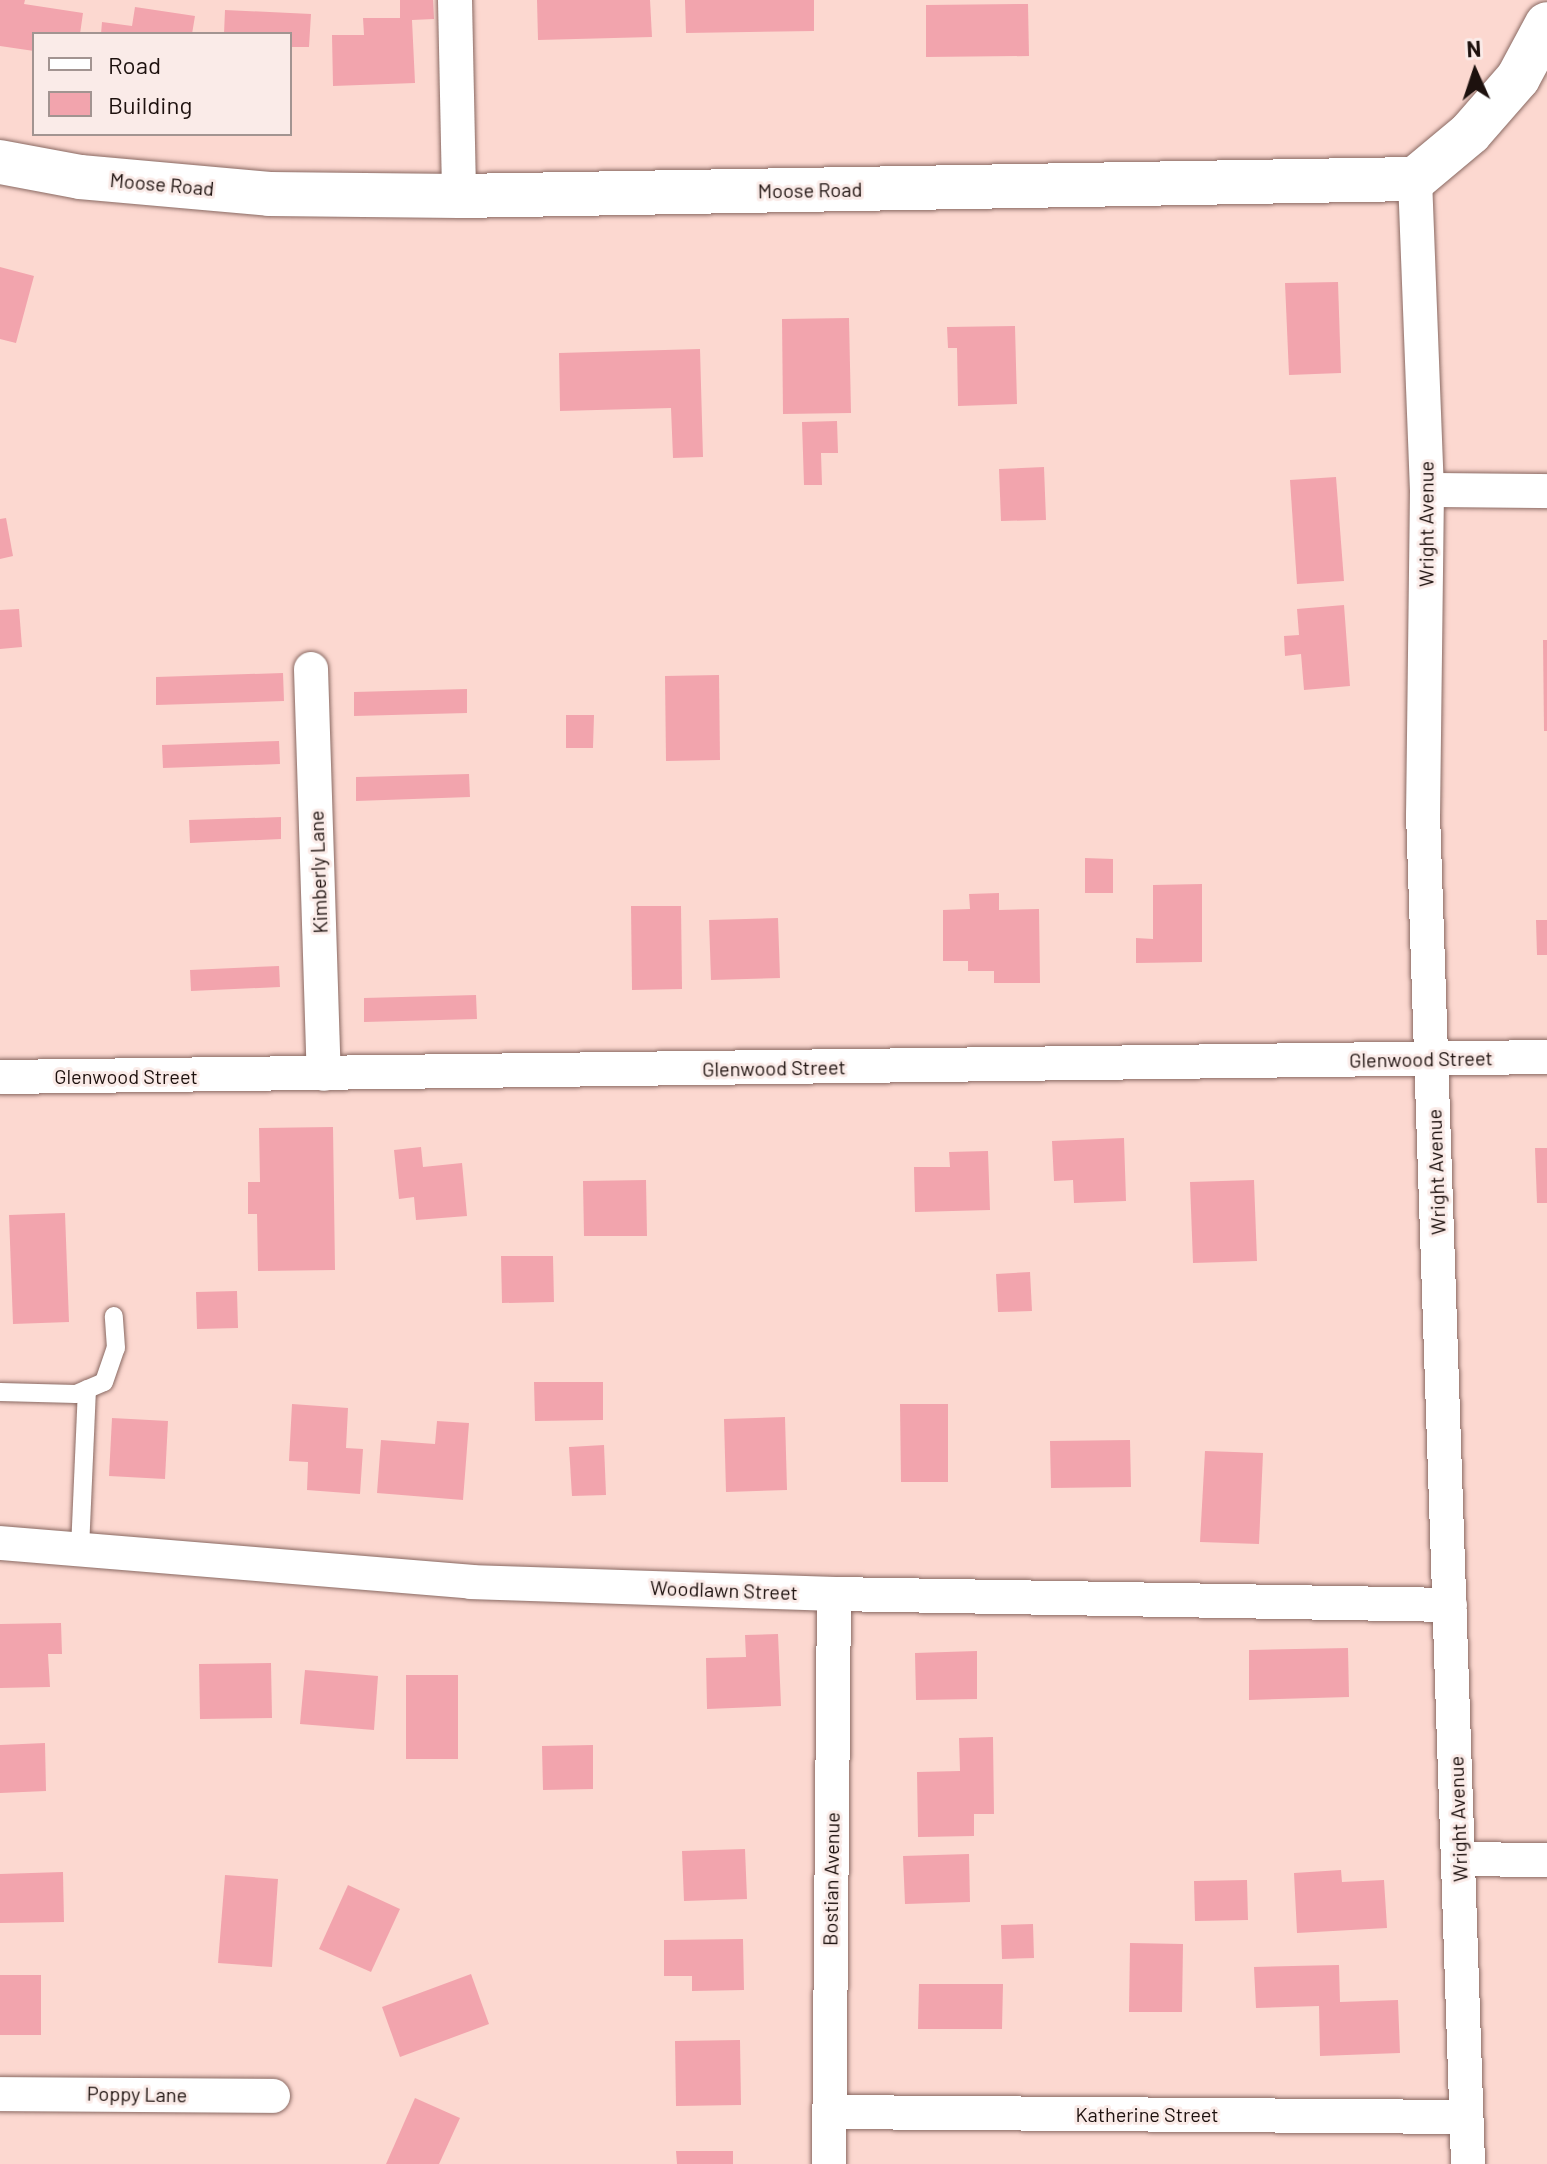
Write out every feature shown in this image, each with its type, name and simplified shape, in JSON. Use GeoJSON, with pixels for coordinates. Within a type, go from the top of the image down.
{"type":"FeatureCollection","features":[{"type":"Feature","properties":{"kind":"street"},"geometry":{"type":"LineString","coordinates":[[455,0],[459,196]]}},
{"type":"Feature","properties":{"kind":"street"},"geometry":{"type":"LineString","coordinates":[[1415,179],[1470,133],[1518,78],[1547,24]]}},
{"type":"Feature","properties":{"kind":"street","name":"Moose Road"},"geometry":{"type":"LineString","coordinates":[[0,162],[80,177],[269,194],[459,196],[1415,179]]}},
{"type":"Feature","properties":{"kind":"street","name":"Wright Avenue"},"geometry":{"type":"LineString","coordinates":[[1415,179],[1427,490],[1423,814],[1468,2164]]}},
{"type":"Feature","properties":{"kind":"street"},"geometry":{"type":"LineString","coordinates":[[1427,490],[1547,491]]}},
{"type":"Feature","properties":{"kind":"street","name":"Kimberly Lane"},"geometry":{"type":"LineString","coordinates":[[311,669],[324,1074]]}},
{"type":"Feature","properties":{"kind":"street","name":"Glenwood Street"},"geometry":{"type":"LineString","coordinates":[[0,1077],[1547,1057]]}},
{"type":"Feature","properties":{"kind":"street","name":"Woodlawn Street"},"geometry":{"type":"LineString","coordinates":[[0,1543],[471,1582],[834,1594],[1450,1605]]}},
{"type":"Feature","properties":{"kind":"street","name":"Bostian Avenue"},"geometry":{"type":"LineString","coordinates":[[829,2164],[834,1594]]}},
{"type":"Feature","properties":{"kind":"street"},"geometry":{"type":"LineString","coordinates":[[1459,1859],[1547,1860]]}},
{"type":"Feature","properties":{"kind":"street","name":"Poppy Lane"},"geometry":{"type":"LineString","coordinates":[[0,2094],[273,2096]]}},
{"type":"Feature","properties":{"kind":"street","name":"Katherine Street"},"geometry":{"type":"LineString","coordinates":[[829,2112],[1466,2117]]}},
{"type":"Feature","properties":{"kind":"lane"},"geometry":{"type":"LineString","coordinates":[[0,1392],[76,1394],[104,1382],[116,1348],[114,1316]]}},
{"type":"Feature","properties":{"kind":"lane"},"geometry":{"type":"LineString","coordinates":[[80,1549],[87,1389]]}},
{"type":"Feature","properties":{"kind":"building"},"geometry":{"type":"Polygon","coordinates":[[[0,0],[25,0],[24,4],[83,13],[80,32],[32,32],[32,51],[0,46],[0,0]]]}},
{"type":"Feature","properties":{"kind":"building"},"geometry":{"type":"Polygon","coordinates":[[[400,0],[433,0],[434,19],[412,20],[415,83],[333,86],[332,35],[364,35],[363,18],[400,18],[400,0]]]}},
{"type":"Feature","properties":{"kind":"building"},"geometry":{"type":"Polygon","coordinates":[[[537,0],[650,0],[652,37],[538,40],[537,0]]]}},
{"type":"Feature","properties":{"kind":"building"},"geometry":{"type":"Polygon","coordinates":[[[685,0],[814,0],[814,31],[686,33],[685,0]]]}},
{"type":"Feature","properties":{"kind":"building"},"geometry":{"type":"Polygon","coordinates":[[[1028,4],[1029,56],[926,57],[926,5],[1028,4]]]}},
{"type":"Feature","properties":{"kind":"building"},"geometry":{"type":"Polygon","coordinates":[[[135,7],[195,16],[192,32],[101,32],[102,22],[132,26],[135,7]]]}},
{"type":"Feature","properties":{"kind":"building"},"geometry":{"type":"Polygon","coordinates":[[[225,10],[311,14],[309,47],[292,47],[292,32],[224,32],[225,10]]]}},
{"type":"Feature","properties":{"kind":"building"},"geometry":{"type":"Polygon","coordinates":[[[0,267],[34,276],[16,343],[0,339],[0,267]]]}},
{"type":"Feature","properties":{"kind":"building"},"geometry":{"type":"Polygon","coordinates":[[[1338,282],[1341,373],[1289,375],[1285,283],[1338,282]]]}},
{"type":"Feature","properties":{"kind":"building"},"geometry":{"type":"Polygon","coordinates":[[[849,318],[851,413],[783,414],[782,319],[849,318]]]}},
{"type":"Feature","properties":{"kind":"building"},"geometry":{"type":"Polygon","coordinates":[[[1015,326],[1017,404],[958,406],[957,348],[948,348],[947,327],[1015,326]]]}},
{"type":"Feature","properties":{"kind":"building"},"geometry":{"type":"Polygon","coordinates":[[[700,349],[703,457],[673,458],[671,408],[560,411],[559,353],[700,349]]]}},
{"type":"Feature","properties":{"kind":"building"},"geometry":{"type":"Polygon","coordinates":[[[837,421],[838,453],[821,453],[822,485],[804,485],[802,422],[837,421]]]}},
{"type":"Feature","properties":{"kind":"building"},"geometry":{"type":"Polygon","coordinates":[[[1044,467],[1046,520],[1001,521],[999,469],[1044,467]]]}},
{"type":"Feature","properties":{"kind":"building"},"geometry":{"type":"Polygon","coordinates":[[[1336,477],[1344,581],[1297,584],[1290,480],[1336,477]]]}},
{"type":"Feature","properties":{"kind":"building"},"geometry":{"type":"Polygon","coordinates":[[[6,518],[13,556],[0,559],[0,519],[6,518]]]}},
{"type":"Feature","properties":{"kind":"building"},"geometry":{"type":"Polygon","coordinates":[[[1344,605],[1350,686],[1304,690],[1301,654],[1285,656],[1284,636],[1299,635],[1297,609],[1344,605]]]}},
{"type":"Feature","properties":{"kind":"building"},"geometry":{"type":"Polygon","coordinates":[[[19,609],[22,647],[0,649],[0,610],[19,609]]]}},
{"type":"Feature","properties":{"kind":"building"},"geometry":{"type":"Polygon","coordinates":[[[1543,640],[1547,640],[1547,731],[1544,731],[1543,640]]]}},
{"type":"Feature","properties":{"kind":"building"},"geometry":{"type":"Polygon","coordinates":[[[283,673],[284,701],[156,705],[156,677],[283,673]]]}},
{"type":"Feature","properties":{"kind":"building"},"geometry":{"type":"Polygon","coordinates":[[[719,675],[720,760],[666,761],[665,676],[719,675]]]}},
{"type":"Feature","properties":{"kind":"building"},"geometry":{"type":"Polygon","coordinates":[[[467,689],[467,713],[354,716],[354,692],[467,689]]]}},
{"type":"Feature","properties":{"kind":"building"},"geometry":{"type":"Polygon","coordinates":[[[566,715],[594,715],[593,748],[566,748],[566,715]]]}},
{"type":"Feature","properties":{"kind":"building"},"geometry":{"type":"Polygon","coordinates":[[[279,741],[280,764],[163,768],[162,745],[279,741]]]}},
{"type":"Feature","properties":{"kind":"building"},"geometry":{"type":"Polygon","coordinates":[[[469,774],[470,797],[356,801],[356,777],[469,774]]]}},
{"type":"Feature","properties":{"kind":"building"},"geometry":{"type":"Polygon","coordinates":[[[281,817],[281,839],[190,843],[189,820],[281,817]]]}},
{"type":"Feature","properties":{"kind":"building"},"geometry":{"type":"Polygon","coordinates":[[[1085,858],[1113,859],[1113,893],[1085,893],[1085,858]]]}},
{"type":"Feature","properties":{"kind":"building"},"geometry":{"type":"Polygon","coordinates":[[[1202,884],[1202,962],[1136,963],[1136,938],[1153,939],[1153,885],[1202,884]]]}},
{"type":"Feature","properties":{"kind":"building"},"geometry":{"type":"Polygon","coordinates":[[[999,893],[999,910],[1039,909],[1040,983],[994,983],[994,971],[968,971],[968,961],[943,961],[943,910],[970,909],[969,894],[999,893]]]}},
{"type":"Feature","properties":{"kind":"building"},"geometry":{"type":"Polygon","coordinates":[[[631,906],[681,906],[682,989],[632,990],[631,906]]]}},
{"type":"Feature","properties":{"kind":"building"},"geometry":{"type":"Polygon","coordinates":[[[778,918],[780,978],[711,980],[709,920],[778,918]]]}},
{"type":"Feature","properties":{"kind":"building"},"geometry":{"type":"Polygon","coordinates":[[[1536,920],[1547,920],[1547,955],[1537,955],[1536,920]]]}},
{"type":"Feature","properties":{"kind":"building"},"geometry":{"type":"Polygon","coordinates":[[[279,966],[280,987],[191,991],[190,970],[279,966]]]}},
{"type":"Feature","properties":{"kind":"building"},"geometry":{"type":"Polygon","coordinates":[[[476,995],[477,1019],[364,1022],[364,998],[476,995]]]}},
{"type":"Feature","properties":{"kind":"building"},"geometry":{"type":"Polygon","coordinates":[[[333,1127],[335,1270],[258,1271],[257,1214],[248,1214],[248,1182],[260,1182],[259,1128],[333,1127]]]}},
{"type":"Feature","properties":{"kind":"building"},"geometry":{"type":"Polygon","coordinates":[[[1124,1138],[1126,1201],[1074,1203],[1073,1180],[1054,1181],[1052,1141],[1124,1138]]]}},
{"type":"Feature","properties":{"kind":"building"},"geometry":{"type":"Polygon","coordinates":[[[421,1147],[423,1167],[462,1163],[467,1216],[416,1220],[414,1197],[399,1199],[394,1150],[421,1147]]]}},
{"type":"Feature","properties":{"kind":"building"},"geometry":{"type":"Polygon","coordinates":[[[1535,1148],[1547,1148],[1547,1203],[1537,1203],[1535,1148]]]}},
{"type":"Feature","properties":{"kind":"building"},"geometry":{"type":"Polygon","coordinates":[[[988,1151],[990,1210],[915,1212],[914,1167],[950,1167],[949,1152],[988,1151]]]}},
{"type":"Feature","properties":{"kind":"building"},"geometry":{"type":"Polygon","coordinates":[[[646,1180],[647,1236],[584,1236],[583,1181],[646,1180]]]}},
{"type":"Feature","properties":{"kind":"building"},"geometry":{"type":"Polygon","coordinates":[[[1254,1180],[1257,1261],[1193,1263],[1190,1182],[1254,1180]]]}},
{"type":"Feature","properties":{"kind":"building"},"geometry":{"type":"Polygon","coordinates":[[[65,1213],[69,1322],[13,1324],[9,1215],[65,1213]]]}},
{"type":"Feature","properties":{"kind":"building"},"geometry":{"type":"Polygon","coordinates":[[[501,1256],[553,1256],[554,1302],[502,1303],[501,1256]]]}},
{"type":"Feature","properties":{"kind":"building"},"geometry":{"type":"Polygon","coordinates":[[[1030,1272],[1032,1311],[998,1312],[996,1274],[1030,1272]]]}},
{"type":"Feature","properties":{"kind":"building"},"geometry":{"type":"Polygon","coordinates":[[[237,1291],[238,1328],[197,1329],[196,1292],[237,1291]]]}},
{"type":"Feature","properties":{"kind":"building"},"geometry":{"type":"Polygon","coordinates":[[[534,1382],[603,1382],[603,1420],[535,1421],[534,1382]]]}},
{"type":"Feature","properties":{"kind":"building"},"geometry":{"type":"Polygon","coordinates":[[[292,1404],[348,1408],[346,1448],[363,1449],[360,1494],[307,1490],[308,1462],[289,1461],[292,1404]]]}},
{"type":"Feature","properties":{"kind":"building"},"geometry":{"type":"Polygon","coordinates":[[[900,1404],[948,1404],[948,1482],[901,1482],[900,1404]]]}},
{"type":"Feature","properties":{"kind":"building"},"geometry":{"type":"Polygon","coordinates":[[[785,1417],[787,1490],[726,1492],[724,1419],[785,1417]]]}},
{"type":"Feature","properties":{"kind":"building"},"geometry":{"type":"Polygon","coordinates":[[[112,1418],[168,1421],[165,1479],[109,1476],[112,1418]]]}},
{"type":"Feature","properties":{"kind":"building"},"geometry":{"type":"Polygon","coordinates":[[[437,1421],[469,1423],[463,1500],[377,1493],[381,1440],[435,1444],[437,1421]]]}},
{"type":"Feature","properties":{"kind":"building"},"geometry":{"type":"Polygon","coordinates":[[[1130,1440],[1131,1487],[1051,1488],[1050,1441],[1130,1440]]]}},
{"type":"Feature","properties":{"kind":"building"},"geometry":{"type":"Polygon","coordinates":[[[604,1445],[606,1495],[572,1496],[569,1447],[604,1445]]]}},
{"type":"Feature","properties":{"kind":"building"},"geometry":{"type":"Polygon","coordinates":[[[1205,1451],[1263,1453],[1259,1544],[1200,1542],[1205,1451]]]}},
{"type":"Feature","properties":{"kind":"building"},"geometry":{"type":"Polygon","coordinates":[[[61,1623],[62,1654],[48,1654],[50,1687],[0,1688],[0,1624],[61,1623]]]}},
{"type":"Feature","properties":{"kind":"building"},"geometry":{"type":"Polygon","coordinates":[[[778,1634],[781,1706],[707,1709],[706,1658],[746,1657],[745,1635],[778,1634]]]}},
{"type":"Feature","properties":{"kind":"building"},"geometry":{"type":"Polygon","coordinates":[[[1348,1648],[1349,1697],[1249,1700],[1249,1650],[1348,1648]]]}},
{"type":"Feature","properties":{"kind":"building"},"geometry":{"type":"Polygon","coordinates":[[[977,1651],[977,1699],[916,1700],[915,1653],[977,1651]]]}},
{"type":"Feature","properties":{"kind":"building"},"geometry":{"type":"Polygon","coordinates":[[[271,1663],[272,1718],[200,1719],[199,1664],[271,1663]]]}},
{"type":"Feature","properties":{"kind":"building"},"geometry":{"type":"Polygon","coordinates":[[[305,1670],[378,1676],[374,1730],[300,1724],[305,1670]]]}},
{"type":"Feature","properties":{"kind":"building"},"geometry":{"type":"Polygon","coordinates":[[[406,1675],[458,1675],[458,1759],[406,1759],[406,1675]]]}},
{"type":"Feature","properties":{"kind":"building"},"geometry":{"type":"Polygon","coordinates":[[[993,1737],[994,1814],[974,1814],[974,1836],[918,1837],[917,1772],[960,1771],[959,1738],[993,1737]]]}},
{"type":"Feature","properties":{"kind":"building"},"geometry":{"type":"Polygon","coordinates":[[[45,1743],[46,1791],[0,1793],[0,1745],[45,1743]]]}},
{"type":"Feature","properties":{"kind":"building"},"geometry":{"type":"Polygon","coordinates":[[[593,1745],[593,1789],[543,1790],[542,1746],[593,1745]]]}},
{"type":"Feature","properties":{"kind":"building"},"geometry":{"type":"Polygon","coordinates":[[[745,1849],[747,1899],[684,1901],[682,1851],[745,1849]]]}},
{"type":"Feature","properties":{"kind":"building"},"geometry":{"type":"Polygon","coordinates":[[[969,1854],[970,1902],[905,1904],[903,1856],[969,1854]]]}},
{"type":"Feature","properties":{"kind":"building"},"geometry":{"type":"Polygon","coordinates":[[[1341,1870],[1342,1882],[1384,1880],[1387,1928],[1297,1933],[1294,1873],[1341,1870]]]}},
{"type":"Feature","properties":{"kind":"building"},"geometry":{"type":"Polygon","coordinates":[[[63,1872],[64,1922],[0,1923],[0,1874],[63,1872]]]}},
{"type":"Feature","properties":{"kind":"building"},"geometry":{"type":"Polygon","coordinates":[[[225,1875],[278,1879],[272,1967],[218,1963],[225,1875]]]}},
{"type":"Feature","properties":{"kind":"building"},"geometry":{"type":"Polygon","coordinates":[[[1247,1880],[1248,1920],[1195,1921],[1194,1881],[1247,1880]]]}},
{"type":"Feature","properties":{"kind":"building"},"geometry":{"type":"Polygon","coordinates":[[[348,1885],[400,1909],[371,1972],[319,1949],[348,1885]]]}},
{"type":"Feature","properties":{"kind":"building"},"geometry":{"type":"Polygon","coordinates":[[[1033,1924],[1034,1958],[1002,1959],[1001,1925],[1033,1924]]]}},
{"type":"Feature","properties":{"kind":"building"},"geometry":{"type":"Polygon","coordinates":[[[743,1939],[744,1990],[692,1991],[692,1976],[664,1976],[664,1940],[743,1939]]]}},
{"type":"Feature","properties":{"kind":"building"},"geometry":{"type":"Polygon","coordinates":[[[1130,1943],[1183,1944],[1182,2012],[1129,2012],[1130,1943]]]}},
{"type":"Feature","properties":{"kind":"building"},"geometry":{"type":"Polygon","coordinates":[[[1339,1965],[1340,2002],[1398,2000],[1400,2053],[1320,2056],[1319,2006],[1256,2008],[1254,1967],[1339,1965]]]}},
{"type":"Feature","properties":{"kind":"building"},"geometry":{"type":"Polygon","coordinates":[[[471,1974],[489,2024],[400,2057],[382,2007],[471,1974]]]}},
{"type":"Feature","properties":{"kind":"building"},"geometry":{"type":"Polygon","coordinates":[[[0,1975],[41,1975],[41,2035],[0,2035],[0,1975]]]}},
{"type":"Feature","properties":{"kind":"building"},"geometry":{"type":"Polygon","coordinates":[[[919,1984],[1003,1984],[1002,2029],[918,2029],[919,1984]]]}},
{"type":"Feature","properties":{"kind":"building"},"geometry":{"type":"Polygon","coordinates":[[[740,2040],[741,2105],[676,2106],[675,2041],[740,2040]]]}},
{"type":"Feature","properties":{"kind":"building"},"geometry":{"type":"Polygon","coordinates":[[[415,2098],[460,2118],[439,2164],[386,2164],[415,2098]]]}},
{"type":"Feature","properties":{"kind":"building"},"geometry":{"type":"Polygon","coordinates":[[[676,2151],[733,2151],[733,2164],[677,2164],[676,2151]]]}}]}
